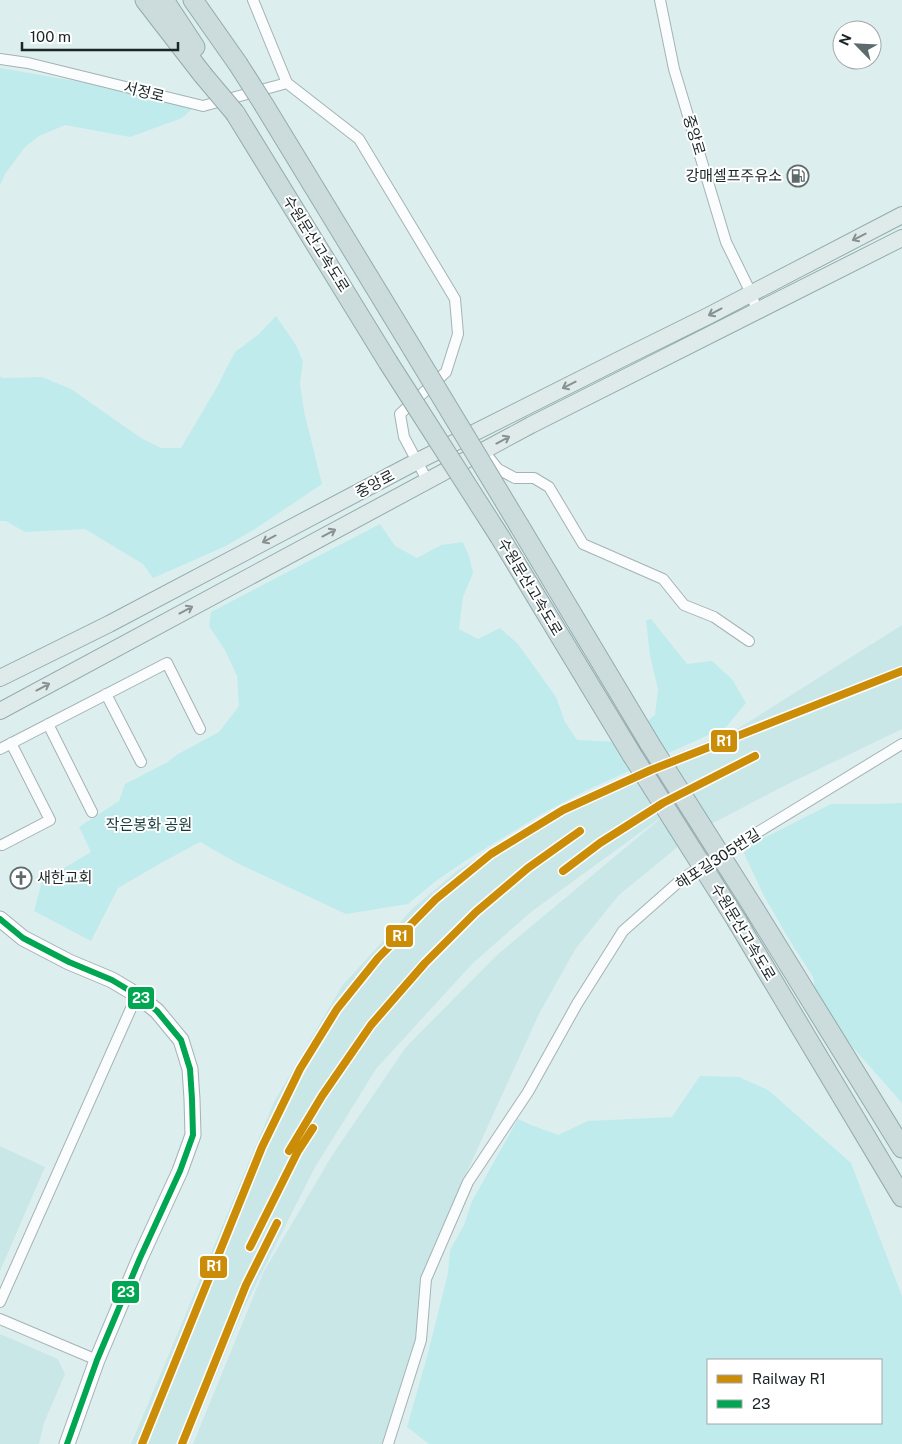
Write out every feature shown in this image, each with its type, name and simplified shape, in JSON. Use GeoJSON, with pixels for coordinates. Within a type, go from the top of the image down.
{"type":"FeatureCollection","features":[{"type":"Feature","properties":{"kind":"highway"},"geometry":{"type":"LineString","coordinates":[[145,0],[208,73]]}},
{"type":"Feature","properties":{"kind":"highway","name":"수원문산고속도로"},"geometry":{"type":"LineString","coordinates":[[164,0],[388,362],[500,537],[632,755],[737,922],[902,1197]]}},
{"type":"Feature","properties":{"kind":"highway","name":"수원문산고속도로"},"geometry":{"type":"LineString","coordinates":[[193,0],[264,105],[650,744],[902,1148]]}},
{"type":"Feature","properties":{"kind":"highway"},"geometry":{"type":"LineString","coordinates":[[205,0],[224,44]]}},
{"type":"Feature","properties":{"kind":"highway","name":"수원문산고속도로"},"geometry":{"type":"LineString","coordinates":[[890,1178],[902,1203]]}},
{"type":"Feature","properties":{"kind":"main road","name":"중앙로"},"geometry":{"type":"LineString","coordinates":[[0,678],[109,624],[417,462],[902,215]]}},
{"type":"Feature","properties":{"kind":"main road","name":"중앙로"},"geometry":{"type":"LineString","coordinates":[[0,711],[531,425],[902,238]]}},
{"type":"Feature","properties":{"kind":"main road"},"geometry":{"type":"LineString","coordinates":[[0,919],[23,938],[69,962],[112,980],[137,995],[156,1011],[181,1040],[190,1070],[193,1135],[180,1171],[140,1258],[97,1360],[68,1444]]}},
{"type":"Feature","properties":{"kind":"street"},"geometry":{"type":"LineString","coordinates":[[253,0],[287,83],[359,139],[454,299],[458,334],[446,372],[400,414],[404,437],[427,480]]}},
{"type":"Feature","properties":{"kind":"street","name":"중앙로"},"geometry":{"type":"LineString","coordinates":[[660,0],[674,69],[726,242],[751,293],[757,311]]}},
{"type":"Feature","properties":{"kind":"street","name":"서정로"},"geometry":{"type":"LineString","coordinates":[[0,59],[28,63],[203,106],[287,83]]}},
{"type":"Feature","properties":{"kind":"street"},"geometry":{"type":"LineString","coordinates":[[484,450],[498,469],[515,478],[534,478],[549,487],[583,544],[663,579],[684,605],[714,617],[749,641]]}},
{"type":"Feature","properties":{"kind":"street"},"geometry":{"type":"LineString","coordinates":[[0,748],[167,663],[200,729]]}},
{"type":"Feature","properties":{"kind":"street"},"geometry":{"type":"LineString","coordinates":[[106,694],[141,762]]}},
{"type":"Feature","properties":{"kind":"street"},"geometry":{"type":"LineString","coordinates":[[48,724],[92,812]]}},
{"type":"Feature","properties":{"kind":"street"},"geometry":{"type":"LineString","coordinates":[[1,844],[50,820],[11,743]]}},
{"type":"Feature","properties":{"kind":"street","name":"해포길305번길"},"geometry":{"type":"LineString","coordinates":[[388,1444],[420,1340],[426,1279],[468,1182],[528,1092],[577,1004],[623,931],[683,878],[902,744]]}},
{"type":"Feature","properties":{"kind":"street"},"geometry":{"type":"LineString","coordinates":[[0,1302],[137,995]]}},
{"type":"Feature","properties":{"kind":"street"},"geometry":{"type":"LineString","coordinates":[[0,1319],[97,1360]]}},
{"type":"Feature","properties":{"kind":"shaded area"},"geometry":{"type":"Polygon","coordinates":[[[902,625],[902,729],[784,786],[696,832],[619,895],[576,948],[539,1014],[421,1277],[416,1337],[382,1444],[193,1444],[263,1273],[331,1157],[406,1047],[497,955],[667,813],[531,912],[472,964],[376,1069],[314,1169],[244,1308],[188,1444],[131,1444],[274,1102],[342,986],[412,909],[458,870],[563,806],[666,758],[739,728],[902,625]]]}},
{"type":"Feature","properties":{"kind":"shaded area"},"geometry":{"type":"Polygon","coordinates":[[[0,1146],[45,1167],[0,1271],[0,1146]]]}},
{"type":"Feature","properties":{"kind":"shaded area"},"geometry":{"type":"Polygon","coordinates":[[[0,1334],[58,1359],[65,1374],[44,1423],[39,1444],[0,1444],[0,1334]]]}},
{"type":"Feature","properties":{"kind":"green space"},"geometry":{"type":"Polygon","coordinates":[[[0,68],[98,85],[194,107],[182,118],[130,137],[65,125],[39,136],[25,147],[5,174],[0,185],[0,68]]]}},
{"type":"Feature","properties":{"kind":"green space"},"geometry":{"type":"Polygon","coordinates":[[[276,316],[296,345],[303,362],[300,383],[304,411],[322,484],[226,546],[153,578],[143,564],[85,529],[25,532],[6,521],[0,521],[0,376],[2,378],[42,377],[71,389],[141,438],[161,448],[181,448],[235,352],[259,334],[276,316]]]}},
{"type":"Feature","properties":{"kind":"green space","name":"작은봉화 공원"},"geometry":{"type":"Polygon","coordinates":[[[380,524],[395,546],[417,558],[441,545],[463,542],[473,573],[463,597],[459,629],[478,639],[500,628],[518,644],[556,697],[565,722],[577,740],[620,742],[655,715],[658,689],[650,656],[646,620],[651,619],[687,664],[712,661],[732,679],[746,703],[726,727],[587,790],[545,812],[468,859],[437,880],[408,904],[346,914],[237,863],[200,842],[118,888],[91,941],[34,911],[43,878],[59,868],[61,870],[91,852],[79,827],[119,801],[125,784],[219,732],[239,706],[237,676],[225,650],[209,626],[211,612],[380,524]]]}},
{"type":"Feature","properties":{"kind":"green space"},"geometry":{"type":"Polygon","coordinates":[[[902,803],[902,1103],[841,1034],[817,998],[813,977],[763,894],[742,849],[831,804],[902,803]]]}},
{"type":"Feature","properties":{"kind":"green space"},"geometry":{"type":"Polygon","coordinates":[[[700,1076],[739,1077],[768,1090],[851,1163],[902,1296],[902,1444],[429,1444],[407,1427],[448,1273],[450,1250],[464,1225],[472,1201],[518,1119],[558,1135],[588,1121],[672,1117],[700,1076]]]}},
{"type":"Feature","properties":{"kind":"rail line","name":"R1"},"geometry":{"type":"LineString","coordinates":[[142,1444],[262,1147],[300,1069],[337,1009],[378,958],[436,899],[491,854],[563,810],[651,770],[902,671]]}},
{"type":"Feature","properties":{"kind":"rail line","name":"R1"},"geometry":{"type":"LineString","coordinates":[[563,871],[600,843],[663,803],[755,756]]}},
{"type":"Feature","properties":{"kind":"rail line","name":"R1"},"geometry":{"type":"LineString","coordinates":[[289,1151],[322,1096],[371,1025],[425,963],[476,912],[528,868],[580,831]]}},
{"type":"Feature","properties":{"kind":"rail line","name":"R1"},"geometry":{"type":"LineString","coordinates":[[250,1247],[298,1151],[313,1128]]}},
{"type":"Feature","properties":{"kind":"rail line","name":"R1"},"geometry":{"type":"LineString","coordinates":[[182,1444],[246,1285],[277,1223]]}},
{"type":"Feature","properties":{"kind":"transit line","name":"23"},"geometry":{"type":"LineString","coordinates":[[0,919],[23,938],[69,962],[112,980],[137,995],[157,1011],[181,1040],[190,1069],[193,1135],[180,1171],[140,1258],[97,1360],[67,1444]]}},
{"type":"Feature","properties":{"kind":"place","name":"강매셀프주유소"},"geometry":{"type":"Point","coordinates":[798,176]}},
{"type":"Feature","properties":{"kind":"place","name":"새한교회"},"geometry":{"type":"Point","coordinates":[21,878]}}]}
